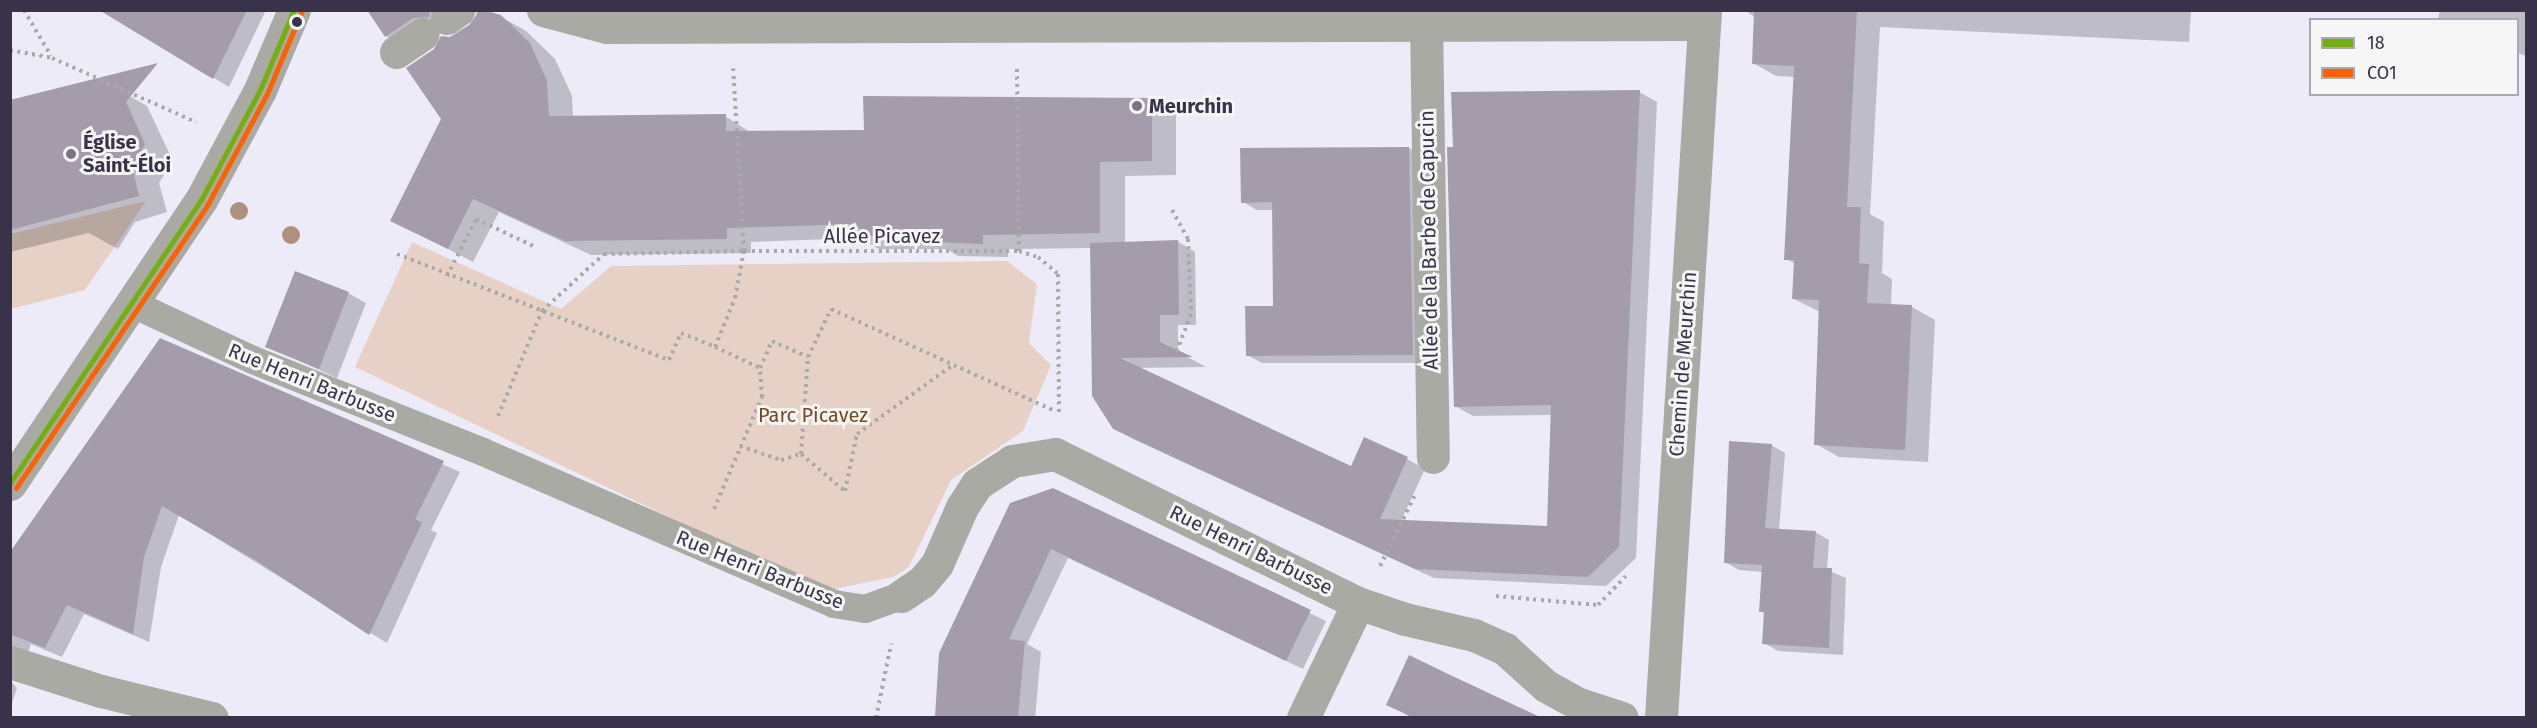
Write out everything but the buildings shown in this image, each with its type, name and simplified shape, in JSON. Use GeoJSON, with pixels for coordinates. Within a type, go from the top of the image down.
{"type":"FeatureCollection","features":[{"type":"Feature","properties":{"kind":"street"},"geometry":{"type":"LineString","coordinates":[[10,484],[182,231],[235,140],[294,10]]}},
{"type":"Feature","properties":{"kind":"street"},"geometry":{"type":"LineString","coordinates":[[543,10],[607,27],[731,28],[1426,23],[1705,17]]}},
{"type":"Feature","properties":{"kind":"street","name":"Chemin de Meurchin"},"geometry":{"type":"LineString","coordinates":[[1661,717],[1705,17]]}},
{"type":"Feature","properties":{"kind":"street"},"geometry":{"type":"LineString","coordinates":[[396,52],[443,21]]}},
{"type":"Feature","properties":{"kind":"street","name":"Allée de la Barbe de Capucin"},"geometry":{"type":"LineString","coordinates":[[1426,23],[1433,457]]}},
{"type":"Feature","properties":{"kind":"street","name":"Rue Henri Barbusse"},"geometry":{"type":"LineString","coordinates":[[901,596],[922,582],[937,564],[962,507],[977,484],[1012,461],[1055,454],[1358,603],[1405,619],[1474,635],[1505,649],[1546,686],[1579,704],[1622,717]]}},
{"type":"Feature","properties":{"kind":"street"},"geometry":{"type":"LineString","coordinates":[[1303,717],[1358,603]]}},
{"type":"Feature","properties":{"kind":"street"},"geometry":{"type":"LineString","coordinates":[[10,662],[101,691],[212,717]]}},
{"type":"Feature","properties":{"kind":"lane","name":"Rue Henri Barbusse"},"geometry":{"type":"LineString","coordinates":[[133,304],[253,360],[483,452],[834,604],[865,609],[901,596]]}},
{"type":"Feature","properties":{"kind":"path"},"geometry":{"type":"LineString","coordinates":[[24,10],[52,58]]}},
{"type":"Feature","properties":{"kind":"path"},"geometry":{"type":"LineString","coordinates":[[1016,25],[1019,251]]}},
{"type":"Feature","properties":{"kind":"path"},"geometry":{"type":"LineString","coordinates":[[715,347],[735,298],[744,251],[731,28]]}},
{"type":"Feature","properties":{"kind":"path"},"geometry":{"type":"LineString","coordinates":[[10,50],[52,58],[235,140]]}},
{"type":"Feature","properties":{"kind":"path"},"geometry":{"type":"LineString","coordinates":[[1172,210],[1188,239],[1191,314],[1175,356]]}},
{"type":"Feature","properties":{"kind":"path"},"geometry":{"type":"LineString","coordinates":[[447,276],[476,219],[533,246]]}},
{"type":"Feature","properties":{"kind":"path","name":"Allée Picavez"},"geometry":{"type":"LineString","coordinates":[[542,312],[604,255],[744,251],[1019,251],[1038,257],[1058,274],[1059,412],[1055,454]]}},
{"type":"Feature","properties":{"kind":"path"},"geometry":{"type":"LineString","coordinates":[[397,254],[447,276],[669,360],[681,333],[760,368]]}},
{"type":"Feature","properties":{"kind":"path"},"geometry":{"type":"LineString","coordinates":[[801,454],[808,357],[831,309],[1069,418]]}},
{"type":"Feature","properties":{"kind":"path"},"geometry":{"type":"LineString","coordinates":[[483,452],[542,312]]}},
{"type":"Feature","properties":{"kind":"path"},"geometry":{"type":"LineString","coordinates":[[698,547],[762,396],[760,368],[772,341],[808,357]]}},
{"type":"Feature","properties":{"kind":"path"},"geometry":{"type":"LineString","coordinates":[[801,454],[845,491],[857,434],[954,364]]}},
{"type":"Feature","properties":{"kind":"path"},"geometry":{"type":"LineString","coordinates":[[740,446],[781,460],[801,454]]}},
{"type":"Feature","properties":{"kind":"path"},"geometry":{"type":"LineString","coordinates":[[1377,573],[1433,457]]}},
{"type":"Feature","properties":{"kind":"path"},"geometry":{"type":"LineString","coordinates":[[1483,594],[1598,605],[1673,528]]}},
{"type":"Feature","properties":{"kind":"path"},"geometry":{"type":"LineString","coordinates":[[876,717],[901,596]]}},
{"type":"Feature","properties":{"kind":"green space"},"geometry":{"type":"Polygon","coordinates":[[[146,201],[85,290],[11,309],[11,234],[146,201]]]}},
{"type":"Feature","properties":{"kind":"green space","name":"Parc Picavez"},"geometry":{"type":"Polygon","coordinates":[[[412,242],[561,309],[611,266],[1007,261],[1037,284],[1029,343],[1051,365],[1023,431],[951,480],[909,567],[893,577],[824,591],[355,367],[412,242]]]}},
{"type":"Feature","properties":{"kind":"transit line","name":"18"},"geometry":{"type":"LineString","coordinates":[[10,483],[201,200],[260,90],[294,10]]}},
{"type":"Feature","properties":{"kind":"transit line","name":"CO1"},"geometry":{"type":"LineString","coordinates":[[16,488],[208,204],[267,94],[301,13]]}},
{"type":"Feature","properties":{"kind":"place","name":"Meurchin"},"geometry":{"type":"Point","coordinates":[1137,106]}},
{"type":"Feature","properties":{"kind":"place","name":"Église Saint-Éloi"},"geometry":{"type":"Point","coordinates":[71,154]}}]}
